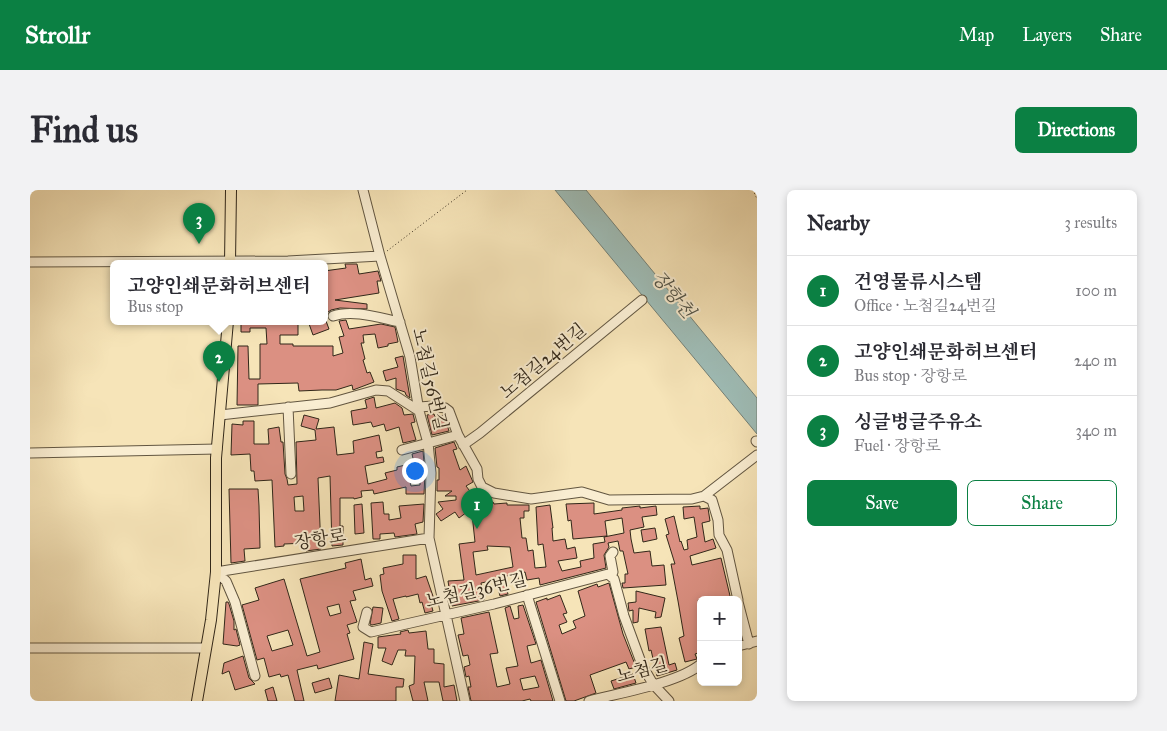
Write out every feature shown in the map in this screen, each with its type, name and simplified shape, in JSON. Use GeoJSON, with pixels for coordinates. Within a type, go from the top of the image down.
{"type":"FeatureCollection","features":[{"type":"Feature","properties":{"kind":"main road"},"geometry":{"type":"LineString","coordinates":[[230,260],[231,190]]}},
{"type":"Feature","properties":{"kind":"main road"},"geometry":{"type":"LineString","coordinates":[[197,701],[211,620],[216,572],[217,449],[228,325]]}},
{"type":"Feature","properties":{"kind":"street","name":"노첨길56번길"},"geometry":{"type":"LineString","coordinates":[[363,190],[380,256],[410,357],[419,409],[428,443],[431,473],[429,538],[465,701]]}},
{"type":"Feature","properties":{"kind":"street"},"geometry":{"type":"LineString","coordinates":[[306,260],[380,256]]}},
{"type":"Feature","properties":{"kind":"street"},"geometry":{"type":"LineString","coordinates":[[30,262],[110,262]]}},
{"type":"Feature","properties":{"kind":"street","name":"노첨길24번길"},"geometry":{"type":"LineString","coordinates":[[463,445],[480,434],[642,300]]}},
{"type":"Feature","properties":{"kind":"street","name":"노첨길56번길"},"geometry":{"type":"LineString","coordinates":[[333,316],[340,314],[364,315],[400,322]]}},
{"type":"Feature","properties":{"kind":"street"},"geometry":{"type":"LineString","coordinates":[[220,415],[330,403],[376,390],[388,391],[419,409],[433,406],[449,411],[458,435],[477,469],[478,479],[482,487],[494,493],[531,499],[582,492],[609,500],[639,498],[692,499],[704,496],[757,455]]}},
{"type":"Feature","properties":{"kind":"street"},"geometry":{"type":"LineString","coordinates":[[288,407],[291,474]]}},
{"type":"Feature","properties":{"kind":"street"},"geometry":{"type":"LineString","coordinates":[[428,443],[458,435]]}},
{"type":"Feature","properties":{"kind":"street","name":"노첨길56번길"},"geometry":{"type":"LineString","coordinates":[[402,450],[428,443]]}},
{"type":"Feature","properties":{"kind":"street"},"geometry":{"type":"LineString","coordinates":[[30,453],[217,449]]}},
{"type":"Feature","properties":{"kind":"street"},"geometry":{"type":"LineString","coordinates":[[704,496],[712,500],[718,520],[719,535],[727,550],[737,596]]}},
{"type":"Feature","properties":{"kind":"street","name":"장항로"},"geometry":{"type":"LineString","coordinates":[[216,572],[429,538]]}},
{"type":"Feature","properties":{"kind":"street"},"geometry":{"type":"LineString","coordinates":[[613,552],[610,556],[613,572],[611,576],[614,580],[624,616],[642,665],[653,684],[670,701]]}},
{"type":"Feature","properties":{"kind":"street"},"geometry":{"type":"LineString","coordinates":[[216,572],[226,580],[255,676]]}},
{"type":"Feature","properties":{"kind":"street","name":"노첨길36번길"},"geometry":{"type":"LineString","coordinates":[[367,612],[363,627],[371,632],[568,586],[594,576],[608,574],[611,576]]}},
{"type":"Feature","properties":{"kind":"street"},"geometry":{"type":"LineString","coordinates":[[527,595],[560,701]]}},
{"type":"Feature","properties":{"kind":"street"},"geometry":{"type":"LineString","coordinates":[[742,612],[753,643]]}},
{"type":"Feature","properties":{"kind":"street"},"geometry":{"type":"LineString","coordinates":[[30,648],[206,648]]}},
{"type":"Feature","properties":{"kind":"street","name":"노첨길"},"geometry":{"type":"LineString","coordinates":[[589,701],[680,677],[697,667]]}},
{"type":"Feature","properties":{"kind":"path"},"geometry":{"type":"LineString","coordinates":[[380,256],[467,190]]}},
{"type":"Feature","properties":{"kind":"path"},"geometry":{"type":"LineString","coordinates":[[753,190],[757,199]]}},
{"type":"Feature","properties":{"kind":"water"},"geometry":{"type":"Polygon","coordinates":[[[555,190],[586,190],[757,398],[757,434],[555,190]]]}},
{"type":"Feature","properties":{"kind":"building"},"geometry":{"type":"Polygon","coordinates":[[[345,264],[357,264],[359,274],[378,271],[381,281],[377,281],[379,293],[335,300],[367,304],[367,309],[340,308],[328,312],[328,270],[346,268],[345,264]]]}},
{"type":"Feature","properties":{"kind":"building"},"geometry":{"type":"Polygon","coordinates":[[[346,320],[349,329],[381,324],[395,327],[398,342],[388,344],[388,346],[378,348],[375,334],[363,335],[364,343],[361,343],[365,359],[363,360],[367,373],[370,372],[374,382],[353,390],[352,385],[336,390],[299,391],[298,383],[258,384],[258,405],[237,405],[238,346],[248,346],[249,379],[260,379],[260,344],[267,344],[266,328],[250,328],[250,332],[241,332],[241,325],[298,325],[298,335],[280,335],[280,344],[293,344],[293,346],[333,346],[333,356],[343,353],[339,337],[344,336],[339,321],[346,320]]]}},
{"type":"Feature","properties":{"kind":"building"},"geometry":{"type":"Polygon","coordinates":[[[309,325],[328,325],[329,329],[313,335],[309,325]]]}},
{"type":"Feature","properties":{"kind":"building"},"geometry":{"type":"Polygon","coordinates":[[[403,356],[410,398],[405,392],[396,389],[396,378],[386,381],[383,371],[398,367],[395,358],[403,356]]]}},
{"type":"Feature","properties":{"kind":"building"},"geometry":{"type":"Polygon","coordinates":[[[374,397],[376,408],[395,403],[402,408],[404,415],[413,414],[415,422],[411,423],[416,440],[403,443],[399,427],[386,431],[384,424],[373,427],[371,422],[353,425],[351,411],[367,408],[365,400],[374,397]]]}},
{"type":"Feature","properties":{"kind":"building"},"geometry":{"type":"Polygon","coordinates":[[[434,414],[435,417],[444,415],[449,431],[432,435],[427,415],[434,414]]]}},
{"type":"Feature","properties":{"kind":"building"},"geometry":{"type":"Polygon","coordinates":[[[304,415],[319,419],[316,429],[334,427],[337,455],[354,453],[353,441],[379,435],[382,451],[376,452],[377,458],[383,457],[384,462],[365,466],[368,484],[387,479],[385,473],[397,470],[397,467],[414,463],[412,454],[423,451],[424,494],[406,494],[406,487],[374,494],[373,490],[361,491],[362,497],[354,499],[340,498],[340,526],[343,526],[343,545],[332,546],[330,476],[318,478],[321,549],[306,551],[306,543],[284,544],[284,546],[275,547],[272,480],[255,481],[254,471],[251,471],[250,454],[231,455],[232,424],[243,425],[243,421],[254,421],[254,444],[269,444],[268,429],[279,427],[281,442],[283,442],[285,474],[288,485],[297,484],[296,442],[316,440],[315,430],[301,426],[304,415]],[[420,471],[408,473],[411,486],[420,485],[420,471]],[[303,496],[294,497],[295,511],[304,511],[303,496]]]}},
{"type":"Feature","properties":{"kind":"building"},"geometry":{"type":"Polygon","coordinates":[[[454,442],[457,449],[453,450],[460,470],[466,466],[473,482],[466,486],[479,503],[459,518],[455,512],[441,521],[436,514],[443,509],[438,502],[456,500],[456,496],[445,496],[452,491],[437,491],[439,468],[437,467],[435,448],[454,442]]]}},
{"type":"Feature","properties":{"kind":"building"},"geometry":{"type":"Polygon","coordinates":[[[229,489],[258,489],[259,506],[260,548],[244,549],[245,561],[231,563],[229,489]]]}},
{"type":"Feature","properties":{"kind":"building"},"geometry":{"type":"Polygon","coordinates":[[[383,502],[384,514],[389,514],[389,520],[401,518],[399,506],[424,504],[423,522],[415,524],[417,534],[395,537],[394,533],[380,534],[380,539],[373,539],[371,503],[383,502]]]}},
{"type":"Feature","properties":{"kind":"building"},"geometry":{"type":"Polygon","coordinates":[[[485,503],[529,505],[529,511],[524,511],[524,518],[520,518],[522,538],[526,538],[528,551],[533,550],[535,568],[546,567],[543,544],[538,545],[536,507],[550,505],[553,541],[565,539],[567,549],[575,547],[577,558],[558,561],[562,571],[581,567],[580,561],[594,558],[593,544],[605,542],[604,537],[624,533],[622,518],[605,521],[607,536],[573,539],[571,520],[568,521],[566,504],[594,503],[594,514],[622,510],[622,508],[656,506],[657,515],[642,517],[644,527],[630,530],[631,539],[634,553],[650,551],[652,566],[664,565],[666,585],[623,588],[622,583],[625,583],[625,574],[628,574],[623,551],[620,551],[618,541],[608,543],[609,547],[604,555],[606,568],[540,585],[539,578],[527,580],[525,572],[517,574],[520,585],[515,586],[514,574],[503,577],[508,594],[500,596],[496,580],[481,583],[484,600],[452,606],[448,581],[464,580],[459,544],[475,542],[472,514],[486,512],[485,503]],[[487,546],[488,550],[473,552],[476,575],[513,567],[510,547],[487,546]]]}},
{"type":"Feature","properties":{"kind":"building"},"geometry":{"type":"Polygon","coordinates":[[[362,504],[364,533],[355,534],[354,505],[362,504]]]}},
{"type":"Feature","properties":{"kind":"building"},"geometry":{"type":"Polygon","coordinates":[[[700,506],[700,509],[708,508],[710,521],[702,523],[705,542],[713,539],[716,548],[690,556],[692,565],[721,558],[730,596],[697,596],[697,653],[695,654],[697,659],[685,662],[679,638],[684,636],[671,564],[675,564],[666,535],[669,534],[665,519],[674,516],[680,542],[684,550],[688,549],[687,540],[697,537],[694,517],[684,519],[683,507],[700,506]]]}},
{"type":"Feature","properties":{"kind":"building"},"geometry":{"type":"Polygon","coordinates":[[[655,528],[657,539],[643,542],[641,530],[655,528]]]}},
{"type":"Feature","properties":{"kind":"building"},"geometry":{"type":"Polygon","coordinates":[[[403,555],[416,555],[416,579],[426,576],[434,599],[430,600],[433,611],[425,613],[418,594],[393,599],[399,619],[392,621],[382,591],[380,575],[384,574],[383,568],[403,564],[403,555]]]}},
{"type":"Feature","properties":{"kind":"building"},"geometry":{"type":"Polygon","coordinates":[[[361,559],[365,580],[371,578],[373,586],[353,591],[356,600],[350,601],[357,622],[347,625],[350,633],[347,634],[354,659],[318,669],[317,665],[297,670],[304,701],[295,701],[288,675],[281,677],[280,674],[269,677],[264,658],[257,660],[242,605],[259,600],[255,588],[284,579],[307,656],[320,652],[300,579],[346,568],[345,563],[361,559]],[[339,604],[327,607],[330,616],[341,613],[339,604]],[[288,630],[267,636],[272,651],[293,645],[288,630]]]}},
{"type":"Feature","properties":{"kind":"building"},"geometry":{"type":"Polygon","coordinates":[[[609,583],[623,634],[636,667],[629,669],[626,662],[590,675],[596,693],[574,701],[566,701],[536,602],[560,595],[567,613],[563,614],[567,622],[559,625],[562,634],[576,628],[573,621],[585,616],[578,591],[597,584],[598,587],[609,583]]]}},
{"type":"Feature","properties":{"kind":"building"},"geometry":{"type":"Polygon","coordinates":[[[636,591],[665,598],[661,617],[655,618],[656,612],[639,608],[638,622],[633,623],[633,610],[629,611],[628,603],[636,602],[636,591]]]}},
{"type":"Feature","properties":{"kind":"building"},"geometry":{"type":"Polygon","coordinates":[[[226,602],[229,604],[234,621],[234,630],[236,629],[240,645],[237,646],[223,644],[226,602]]]}},
{"type":"Feature","properties":{"kind":"building"},"geometry":{"type":"Polygon","coordinates":[[[523,605],[536,644],[527,646],[531,663],[541,660],[553,701],[531,701],[530,699],[522,701],[471,701],[468,687],[471,687],[469,676],[466,677],[464,667],[470,665],[468,655],[463,656],[458,635],[464,634],[461,618],[489,612],[498,653],[490,654],[497,687],[510,684],[506,668],[518,666],[505,608],[510,606],[514,619],[519,618],[518,606],[523,605]],[[535,676],[520,679],[523,690],[539,687],[535,676]]]}},
{"type":"Feature","properties":{"kind":"building"},"geometry":{"type":"Polygon","coordinates":[[[373,607],[383,608],[381,623],[372,625],[370,624],[373,607]]]}},
{"type":"Feature","properties":{"kind":"building"},"geometry":{"type":"Polygon","coordinates":[[[661,627],[669,665],[675,663],[677,670],[657,676],[651,650],[649,651],[645,629],[661,627]]]}},
{"type":"Feature","properties":{"kind":"building"},"geometry":{"type":"Polygon","coordinates":[[[408,630],[409,633],[426,631],[428,649],[434,649],[434,663],[444,664],[444,687],[454,685],[457,701],[443,701],[439,682],[424,682],[428,701],[413,701],[409,686],[414,684],[415,656],[405,656],[406,650],[398,650],[392,665],[382,661],[386,648],[378,648],[378,637],[401,634],[400,632],[408,630]]]}},
{"type":"Feature","properties":{"kind":"building"},"geometry":{"type":"Polygon","coordinates":[[[364,642],[373,644],[368,674],[404,679],[403,687],[396,687],[396,701],[335,701],[339,675],[359,679],[364,642]]]}},
{"type":"Feature","properties":{"kind":"building"},"geometry":{"type":"Polygon","coordinates":[[[243,656],[249,678],[255,684],[235,690],[229,671],[222,674],[224,663],[243,656]]]}},
{"type":"Feature","properties":{"kind":"building"},"geometry":{"type":"Polygon","coordinates":[[[633,674],[636,683],[614,689],[611,681],[633,674]]]}},
{"type":"Feature","properties":{"kind":"building"},"geometry":{"type":"Polygon","coordinates":[[[329,678],[332,688],[315,693],[312,683],[329,678]]]}},
{"type":"Feature","properties":{"kind":"building"},"geometry":{"type":"Polygon","coordinates":[[[273,687],[277,701],[268,701],[265,690],[273,687]]]}},
{"type":"Feature","properties":{"kind":"place","name":"싱글벙글주유소"},"geometry":{"type":"Point","coordinates":[199,244]}},
{"type":"Feature","properties":{"kind":"place","name":"고양인쇄문화허브센터"},"geometry":{"type":"Point","coordinates":[219,382]}},
{"type":"Feature","properties":{"kind":"place","name":"건영물류시스템"},"geometry":{"type":"Point","coordinates":[477,529]}},
{"type":"Feature","properties":{"kind":"water label","name":"장항천"},"geometry":{"type":"Point","coordinates":[674,294]}}]}
